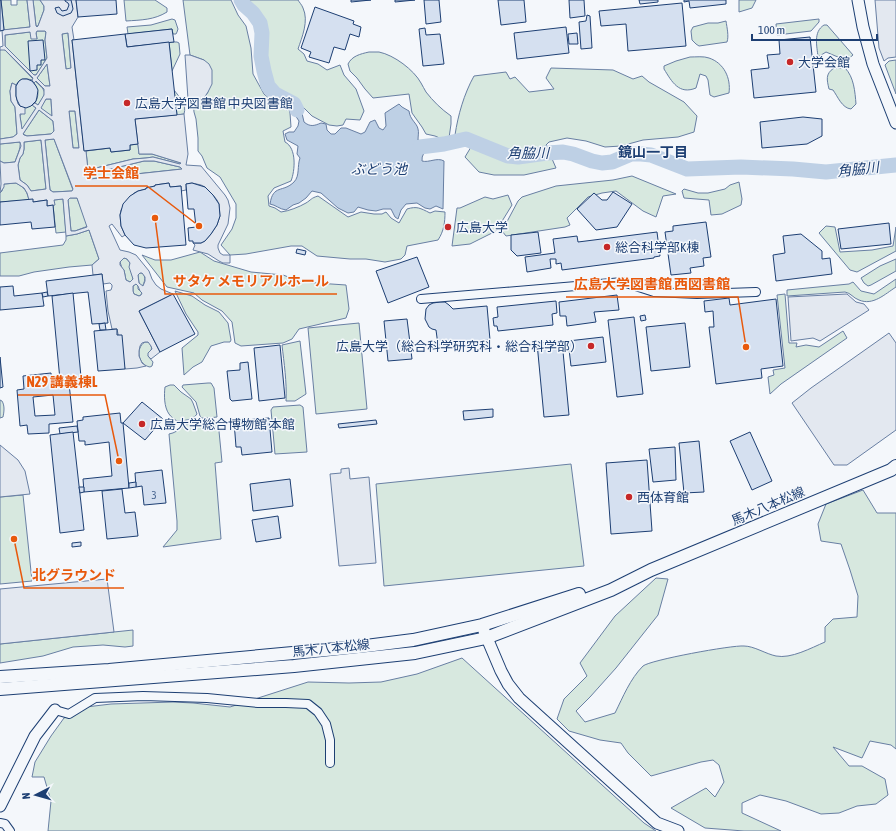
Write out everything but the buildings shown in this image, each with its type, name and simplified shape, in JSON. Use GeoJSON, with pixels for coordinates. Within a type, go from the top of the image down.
{"type":"FeatureCollection","features":[{"type":"Feature","properties":{"kind":"main road","name":"馬木八本松線"},"geometry":{"type":"LineString","coordinates":[[0,677],[108,670],[358,647],[414,640],[482,625],[651,570],[884,473],[896,466]]}},
{"type":"Feature","properties":{"kind":"main road","name":"馬木八本松線"},"geometry":{"type":"LineString","coordinates":[[0,689],[294,666],[415,653],[486,638],[611,590],[651,570]]}},
{"type":"Feature","properties":{"kind":"street"},"geometry":{"type":"LineString","coordinates":[[858,0],[863,27],[873,64],[896,123]]}},
{"type":"Feature","properties":{"kind":"street"},"geometry":{"type":"LineString","coordinates":[[421,300],[624,282],[654,292],[697,294],[756,292]]}},
{"type":"Feature","properties":{"kind":"street"},"geometry":{"type":"LineString","coordinates":[[482,625],[486,638],[501,671],[508,684],[519,698],[657,823],[678,831]]}},
{"type":"Feature","properties":{"kind":"street"},"geometry":{"type":"LineString","coordinates":[[0,806],[35,736],[56,710],[69,714],[95,698],[207,698],[258,703],[308,704],[318,712],[326,724],[330,740],[330,763]]}},
{"type":"Feature","properties":{"kind":"street"},"geometry":{"type":"LineString","coordinates":[[0,823],[5,824],[10,831]]}},
{"type":"Feature","properties":{"kind":"shaded area"},"geometry":{"type":"Polygon","coordinates":[[[1,0],[11,0],[11,5],[17,5],[17,0],[27,0],[30,27],[4,30],[1,0]]]}},
{"type":"Feature","properties":{"kind":"shaded area"},"geometry":{"type":"Polygon","coordinates":[[[27,0],[33,0],[37,27],[44,10],[44,6],[40,0],[76,0],[78,17],[72,27],[74,40],[72,40],[84,150],[86,151],[88,170],[133,159],[153,157],[180,164],[181,163],[152,154],[139,154],[135,119],[184,114],[188,154],[186,165],[201,166],[228,200],[230,208],[228,224],[218,248],[220,253],[223,255],[230,255],[230,263],[223,263],[208,254],[193,250],[195,245],[193,243],[201,243],[205,241],[217,225],[220,216],[219,204],[217,200],[205,187],[201,185],[192,183],[186,184],[186,190],[181,191],[181,186],[170,187],[169,183],[155,185],[138,191],[127,200],[121,210],[121,226],[125,235],[122,237],[112,224],[109,226],[120,250],[136,255],[149,271],[156,285],[173,294],[139,311],[160,352],[151,359],[148,356],[148,353],[152,349],[151,346],[148,342],[142,343],[140,346],[139,356],[142,363],[146,366],[125,369],[117,329],[112,329],[108,311],[106,291],[111,290],[112,285],[110,283],[103,284],[102,274],[93,275],[92,265],[99,259],[89,230],[66,236],[63,199],[54,200],[55,205],[47,206],[47,200],[33,202],[29,200],[24,188],[16,183],[4,184],[4,187],[0,193],[0,161],[4,163],[15,162],[21,146],[20,142],[0,144],[0,139],[13,137],[17,134],[15,107],[11,101],[10,91],[12,83],[16,85],[18,104],[25,107],[25,114],[20,114],[22,129],[36,108],[32,105],[35,103],[38,105],[44,95],[44,89],[36,81],[34,83],[32,80],[33,78],[5,50],[0,50],[0,47],[3,46],[2,30],[30,27],[27,0]],[[37,31],[37,39],[31,39],[30,32],[5,35],[5,46],[34,75],[36,75],[47,58],[45,40],[46,32],[37,31]],[[68,33],[62,34],[66,69],[71,68],[68,33]],[[47,64],[37,78],[45,86],[50,86],[47,64]],[[46,99],[41,108],[52,116],[51,99],[46,99]],[[39,110],[23,134],[27,136],[51,134],[54,131],[53,121],[39,110]],[[69,111],[73,148],[79,148],[75,111],[69,111]],[[54,139],[45,140],[50,190],[53,192],[72,191],[73,189],[54,139]],[[41,140],[24,142],[23,154],[18,165],[20,180],[27,185],[31,191],[46,189],[41,140]],[[144,161],[86,175],[90,179],[182,169],[180,167],[154,161],[144,161]],[[70,198],[68,200],[71,231],[87,227],[77,198],[70,198]],[[124,258],[120,262],[120,265],[124,270],[126,280],[130,282],[133,279],[129,267],[130,263],[124,258]],[[140,273],[138,275],[139,283],[143,286],[145,277],[142,273],[140,273]],[[136,284],[133,286],[134,294],[139,296],[142,293],[136,284]]]}},
{"type":"Feature","properties":{"kind":"shaded area"},"geometry":{"type":"Polygon","coordinates":[[[33,0],[40,0],[44,6],[38,26],[36,26],[33,0]]]}},
{"type":"Feature","properties":{"kind":"shaded area"},"geometry":{"type":"Polygon","coordinates":[[[124,0],[155,0],[167,8],[167,12],[152,18],[126,21],[124,0]]]}},
{"type":"Feature","properties":{"kind":"shaded area"},"geometry":{"type":"Polygon","coordinates":[[[183,0],[231,0],[238,15],[246,26],[251,48],[253,74],[264,94],[270,99],[278,98],[286,110],[289,109],[291,127],[283,131],[285,142],[292,149],[293,154],[294,166],[292,177],[291,181],[274,188],[268,196],[269,206],[281,212],[291,210],[318,196],[348,217],[361,212],[382,214],[386,212],[391,218],[399,223],[407,209],[410,208],[418,208],[430,213],[435,211],[445,212],[444,226],[438,240],[407,246],[405,255],[401,259],[385,262],[366,259],[317,256],[302,246],[291,246],[246,254],[230,255],[221,245],[232,229],[236,218],[236,204],[220,177],[207,168],[198,151],[198,138],[193,100],[204,98],[208,92],[204,60],[190,55],[183,0]]]}},
{"type":"Feature","properties":{"kind":"shaded area"},"geometry":{"type":"Polygon","coordinates":[[[246,0],[298,0],[305,13],[305,24],[298,49],[304,54],[307,61],[318,64],[327,70],[340,65],[344,75],[356,89],[364,111],[360,120],[346,119],[343,125],[329,125],[312,116],[297,101],[275,89],[270,80],[265,60],[267,37],[264,21],[246,0]]]}},
{"type":"Feature","properties":{"kind":"shaded area"},"geometry":{"type":"Polygon","coordinates":[[[739,0],[756,0],[752,8],[739,12],[739,0]]]}},
{"type":"Feature","properties":{"kind":"shaded area"},"geometry":{"type":"Polygon","coordinates":[[[875,0],[896,0],[896,57],[888,58],[884,61],[879,48],[875,0]]]}},
{"type":"Feature","properties":{"kind":"shaded area"},"geometry":{"type":"Polygon","coordinates":[[[172,19],[175,20],[178,29],[176,34],[173,34],[172,29],[128,34],[127,27],[151,25],[172,19]]]}},
{"type":"Feature","properties":{"kind":"shaded area"},"geometry":{"type":"Polygon","coordinates":[[[819,19],[819,22],[811,31],[777,35],[776,24],[819,19]]]}},
{"type":"Feature","properties":{"kind":"shaded area"},"geometry":{"type":"Polygon","coordinates":[[[726,21],[728,35],[727,42],[699,46],[692,40],[691,31],[693,27],[708,23],[726,21]]]}},
{"type":"Feature","properties":{"kind":"shaded area"},"geometry":{"type":"Polygon","coordinates":[[[824,25],[827,25],[853,55],[845,60],[826,52],[818,57],[817,35],[818,31],[824,25]]]}},
{"type":"Feature","properties":{"kind":"shaded area"},"geometry":{"type":"Polygon","coordinates":[[[37,31],[46,32],[45,40],[47,58],[36,75],[34,75],[5,46],[5,35],[30,32],[37,39],[37,31]]]}},
{"type":"Feature","properties":{"kind":"shaded area"},"geometry":{"type":"Polygon","coordinates":[[[68,33],[71,69],[66,69],[62,34],[68,33]]]}},
{"type":"Feature","properties":{"kind":"shaded area"},"geometry":{"type":"Polygon","coordinates":[[[169,42],[179,43],[180,54],[172,71],[169,42]]]}},
{"type":"Feature","properties":{"kind":"shaded area"},"geometry":{"type":"Polygon","coordinates":[[[3,49],[33,79],[23,79],[16,85],[12,83],[10,91],[11,101],[15,107],[17,134],[13,137],[0,139],[0,50],[3,49]]]}},
{"type":"Feature","properties":{"kind":"shaded area"},"geometry":{"type":"Polygon","coordinates":[[[369,52],[379,52],[391,56],[414,73],[431,99],[451,116],[449,138],[442,139],[426,134],[412,113],[409,94],[373,98],[350,71],[348,64],[354,57],[369,52]]]}},
{"type":"Feature","properties":{"kind":"shaded area"},"geometry":{"type":"Polygon","coordinates":[[[185,55],[190,55],[204,60],[209,64],[212,70],[212,84],[204,98],[193,100],[188,99],[185,55]]]}},
{"type":"Feature","properties":{"kind":"shaded area"},"geometry":{"type":"Polygon","coordinates":[[[690,57],[707,57],[719,63],[728,77],[729,93],[714,97],[710,95],[708,80],[706,76],[700,74],[696,88],[690,90],[685,90],[673,83],[664,69],[664,66],[690,57]]]}},
{"type":"Feature","properties":{"kind":"shaded area"},"geometry":{"type":"Polygon","coordinates":[[[896,60],[896,94],[885,65],[889,61],[896,60]]]}},
{"type":"Feature","properties":{"kind":"shaded area"},"geometry":{"type":"Polygon","coordinates":[[[47,64],[50,86],[45,86],[37,78],[47,64]]]}},
{"type":"Feature","properties":{"kind":"shaded area"},"geometry":{"type":"Polygon","coordinates":[[[551,68],[613,70],[633,79],[642,76],[649,82],[684,102],[697,116],[694,132],[678,137],[643,140],[621,146],[605,147],[586,141],[567,138],[549,142],[546,145],[556,168],[524,175],[494,175],[479,172],[465,157],[474,142],[455,135],[462,105],[474,76],[506,72],[510,79],[515,77],[529,92],[554,89],[546,78],[551,68]]]}},
{"type":"Feature","properties":{"kind":"shaded area"},"geometry":{"type":"Polygon","coordinates":[[[834,68],[845,68],[854,85],[856,104],[851,109],[845,107],[833,90],[829,89],[827,80],[828,75],[834,68]]]}},
{"type":"Feature","properties":{"kind":"shaded area"},"geometry":{"type":"Polygon","coordinates":[[[35,81],[44,90],[44,95],[38,105],[35,103],[38,93],[34,83],[35,81]]]}},
{"type":"Feature","properties":{"kind":"shaded area"},"geometry":{"type":"Polygon","coordinates":[[[174,90],[184,104],[184,114],[177,115],[174,90]]]}},
{"type":"Feature","properties":{"kind":"shaded area"},"geometry":{"type":"Polygon","coordinates":[[[46,99],[51,99],[52,117],[40,108],[46,99]]]}},
{"type":"Feature","properties":{"kind":"shaded area"},"geometry":{"type":"Polygon","coordinates":[[[32,105],[36,108],[22,130],[20,116],[25,107],[32,105]]]}},
{"type":"Feature","properties":{"kind":"shaded area"},"geometry":{"type":"Polygon","coordinates":[[[39,110],[53,121],[54,131],[51,134],[27,136],[23,134],[39,110]]]}},
{"type":"Feature","properties":{"kind":"shaded area"},"geometry":{"type":"Polygon","coordinates":[[[69,111],[75,111],[79,148],[73,148],[69,111]]]}},
{"type":"Feature","properties":{"kind":"shaded area"},"geometry":{"type":"Polygon","coordinates":[[[54,139],[73,190],[72,191],[53,192],[50,190],[45,140],[54,139]]]}},
{"type":"Feature","properties":{"kind":"shaded area"},"geometry":{"type":"Polygon","coordinates":[[[41,140],[46,189],[31,191],[27,185],[20,180],[18,165],[23,154],[24,142],[41,140]]]}},
{"type":"Feature","properties":{"kind":"shaded area"},"geometry":{"type":"Polygon","coordinates":[[[20,142],[15,162],[4,163],[0,161],[0,144],[20,142]]]}},
{"type":"Feature","properties":{"kind":"shaded area"},"geometry":{"type":"Polygon","coordinates":[[[138,144],[139,154],[152,154],[181,163],[153,157],[133,159],[88,170],[86,151],[110,148],[111,152],[130,150],[130,145],[138,144]]]}},
{"type":"Feature","properties":{"kind":"shaded area"},"geometry":{"type":"Polygon","coordinates":[[[144,161],[154,161],[180,167],[182,169],[89,179],[86,175],[144,161]]]}},
{"type":"Feature","properties":{"kind":"shaded area"},"geometry":{"type":"Polygon","coordinates":[[[632,176],[676,194],[663,196],[656,217],[643,211],[616,191],[588,197],[567,218],[570,225],[565,227],[506,236],[502,231],[518,201],[522,197],[556,186],[613,180],[632,176]]]}},
{"type":"Feature","properties":{"kind":"shaded area"},"geometry":{"type":"Polygon","coordinates":[[[739,182],[742,199],[741,205],[722,214],[711,215],[709,200],[684,198],[682,191],[684,189],[698,193],[708,193],[725,189],[730,185],[739,182]]]}},
{"type":"Feature","properties":{"kind":"shaded area"},"geometry":{"type":"Polygon","coordinates":[[[16,183],[25,190],[29,200],[0,202],[0,193],[4,184],[16,183]]]}},
{"type":"Feature","properties":{"kind":"shaded area"},"geometry":{"type":"Polygon","coordinates":[[[508,195],[512,205],[496,231],[470,244],[452,246],[457,208],[485,197],[493,199],[508,195]]]}},
{"type":"Feature","properties":{"kind":"shaded area"},"geometry":{"type":"Polygon","coordinates":[[[70,198],[77,198],[88,226],[75,231],[71,231],[68,200],[70,198]]]}},
{"type":"Feature","properties":{"kind":"shaded area"},"geometry":{"type":"Polygon","coordinates":[[[63,199],[66,232],[56,233],[53,205],[54,200],[63,199]]]}},
{"type":"Feature","properties":{"kind":"shaded area"},"geometry":{"type":"Polygon","coordinates":[[[826,226],[835,227],[840,252],[872,250],[893,246],[896,227],[896,251],[857,272],[850,270],[819,233],[826,226]]]}},
{"type":"Feature","properties":{"kind":"shaded area"},"geometry":{"type":"Polygon","coordinates":[[[89,230],[99,259],[92,265],[34,272],[19,276],[0,276],[0,253],[63,245],[66,240],[66,236],[89,230]]]}},
{"type":"Feature","properties":{"kind":"shaded area"},"geometry":{"type":"Polygon","coordinates":[[[200,252],[214,261],[251,272],[283,275],[302,282],[346,285],[349,309],[346,318],[299,329],[292,339],[283,343],[241,346],[235,343],[232,322],[222,311],[202,300],[194,293],[167,287],[142,255],[155,260],[171,260],[200,252]]]}},
{"type":"Feature","properties":{"kind":"shaded area"},"geometry":{"type":"Polygon","coordinates":[[[124,258],[130,263],[133,279],[130,282],[126,280],[124,270],[120,262],[124,258]]]}},
{"type":"Feature","properties":{"kind":"shaded area"},"geometry":{"type":"Polygon","coordinates":[[[896,259],[896,271],[871,285],[868,286],[864,283],[861,278],[880,266],[896,259]]]}},
{"type":"Feature","properties":{"kind":"shaded area"},"geometry":{"type":"Polygon","coordinates":[[[142,273],[145,277],[142,286],[139,283],[138,275],[142,273]]]}},
{"type":"Feature","properties":{"kind":"shaded area"},"geometry":{"type":"Polygon","coordinates":[[[896,279],[896,287],[883,296],[869,301],[859,300],[845,292],[787,296],[787,290],[849,284],[853,282],[861,291],[874,294],[896,279]]]}},
{"type":"Feature","properties":{"kind":"shaded area"},"geometry":{"type":"Polygon","coordinates":[[[136,284],[142,293],[139,296],[134,294],[133,291],[133,286],[136,284]]]}},
{"type":"Feature","properties":{"kind":"shaded area"},"geometry":{"type":"Polygon","coordinates":[[[175,291],[192,296],[219,312],[228,323],[231,340],[230,342],[224,342],[211,346],[202,362],[193,367],[184,375],[182,348],[198,335],[198,332],[186,314],[175,291]]]}},
{"type":"Feature","properties":{"kind":"shaded area"},"geometry":{"type":"Polygon","coordinates":[[[785,294],[789,343],[797,343],[796,347],[806,345],[819,347],[843,331],[847,338],[781,384],[770,394],[768,377],[774,375],[773,370],[785,368],[777,295],[785,294]]]}},
{"type":"Feature","properties":{"kind":"shaded area"},"geometry":{"type":"Polygon","coordinates":[[[847,294],[856,302],[864,304],[869,310],[820,341],[813,338],[791,341],[788,297],[847,294]]]}},
{"type":"Feature","properties":{"kind":"shaded area"},"geometry":{"type":"Polygon","coordinates":[[[359,323],[367,409],[316,414],[308,328],[359,323]]]}},
{"type":"Feature","properties":{"kind":"shaded area"},"geometry":{"type":"Polygon","coordinates":[[[889,333],[896,343],[896,430],[847,465],[834,465],[792,403],[889,333]]]}},
{"type":"Feature","properties":{"kind":"shaded area"},"geometry":{"type":"Polygon","coordinates":[[[300,341],[306,394],[295,401],[286,401],[286,380],[282,345],[300,341]]]}},
{"type":"Feature","properties":{"kind":"shaded area"},"geometry":{"type":"Polygon","coordinates":[[[145,342],[148,342],[151,347],[151,351],[148,356],[153,362],[152,366],[150,367],[143,363],[139,356],[140,348],[145,342]]]}},
{"type":"Feature","properties":{"kind":"shaded area"},"geometry":{"type":"Polygon","coordinates":[[[211,383],[214,388],[217,417],[202,418],[196,402],[182,387],[183,385],[211,383]]]}},
{"type":"Feature","properties":{"kind":"shaded area"},"geometry":{"type":"Polygon","coordinates":[[[174,385],[191,399],[197,414],[193,418],[177,421],[167,411],[164,394],[165,387],[174,385]]]}},
{"type":"Feature","properties":{"kind":"shaded area"},"geometry":{"type":"Polygon","coordinates":[[[0,400],[3,403],[4,409],[3,417],[0,418],[0,400]]]}},
{"type":"Feature","properties":{"kind":"shaded area"},"geometry":{"type":"Polygon","coordinates":[[[300,405],[303,407],[307,452],[275,454],[271,410],[273,407],[300,405]]]}},
{"type":"Feature","properties":{"kind":"shaded area"},"geometry":{"type":"Polygon","coordinates":[[[218,421],[222,462],[215,463],[221,539],[163,547],[177,530],[169,434],[193,422],[218,421]]]}},
{"type":"Feature","properties":{"kind":"shaded area"},"geometry":{"type":"Polygon","coordinates":[[[0,445],[18,460],[25,471],[30,494],[0,497],[0,445]]]}},
{"type":"Feature","properties":{"kind":"shaded area"},"geometry":{"type":"Polygon","coordinates":[[[571,464],[584,566],[384,586],[376,484],[571,464]]]}},
{"type":"Feature","properties":{"kind":"shaded area"},"geometry":{"type":"Polygon","coordinates":[[[349,468],[350,479],[369,477],[376,563],[339,566],[330,474],[341,473],[341,469],[349,468]]]}},
{"type":"Feature","properties":{"kind":"shaded area"},"geometry":{"type":"Polygon","coordinates":[[[863,490],[877,513],[896,513],[896,749],[891,745],[870,741],[862,758],[833,747],[849,766],[862,766],[885,779],[888,795],[876,804],[857,806],[839,813],[821,814],[786,801],[760,795],[742,803],[742,813],[781,831],[744,831],[705,828],[671,808],[706,788],[715,797],[724,782],[719,765],[713,760],[651,776],[628,753],[621,743],[600,740],[569,731],[557,719],[564,699],[587,676],[580,663],[615,616],[656,578],[668,579],[658,615],[616,668],[576,711],[585,722],[615,713],[627,688],[638,671],[649,663],[692,653],[737,646],[752,647],[768,654],[782,657],[801,652],[825,642],[825,627],[833,619],[857,617],[858,596],[841,544],[821,541],[818,524],[826,504],[863,490]]]}},
{"type":"Feature","properties":{"kind":"shaded area"},"geometry":{"type":"Polygon","coordinates":[[[23,495],[32,581],[0,584],[0,497],[23,495]]]}},
{"type":"Feature","properties":{"kind":"shaded area"},"geometry":{"type":"Polygon","coordinates":[[[107,579],[114,632],[0,644],[0,589],[107,579]]]}},
{"type":"Feature","properties":{"kind":"shaded area"},"geometry":{"type":"Polygon","coordinates":[[[133,630],[133,646],[125,647],[103,645],[73,647],[43,656],[0,663],[0,644],[133,630]]]}},
{"type":"Feature","properties":{"kind":"shaded area"},"geometry":{"type":"Polygon","coordinates":[[[462,658],[644,823],[656,831],[48,831],[51,801],[44,777],[32,777],[35,762],[64,718],[86,707],[111,704],[173,702],[230,707],[308,682],[381,682],[417,674],[462,658]]]}},
{"type":"Feature","properties":{"kind":"water","name":"ぶどう池"},"geometry":{"type":"Polygon","coordinates":[[[289,96],[299,100],[304,122],[312,126],[321,123],[326,124],[327,130],[331,134],[335,134],[341,128],[346,128],[361,134],[365,132],[370,122],[375,120],[379,128],[383,130],[386,126],[385,113],[399,104],[409,111],[417,127],[418,140],[440,143],[442,146],[431,149],[423,154],[422,161],[444,161],[443,209],[436,206],[430,209],[425,208],[417,203],[406,204],[401,210],[398,219],[395,217],[391,209],[376,211],[358,207],[354,212],[348,213],[338,208],[321,193],[312,191],[306,198],[286,210],[270,204],[273,194],[294,182],[298,174],[300,158],[297,154],[298,146],[287,140],[285,134],[294,132],[299,121],[292,108],[284,104],[282,97],[289,96]]]}},
{"type":"Feature","properties":{"kind":"waterway","name":"角脇川"},"geometry":{"type":"LineString","coordinates":[[241,0],[260,23],[262,33],[261,56],[268,86],[275,94],[294,104],[297,110]]}},
{"type":"Feature","properties":{"kind":"waterway","name":"角脇川"},"geometry":{"type":"LineString","coordinates":[[420,147],[466,139],[508,156],[518,157],[563,152],[602,163],[612,162],[631,154],[641,154],[651,155],[687,169],[741,167],[826,172],[896,165]]}},
{"type":"Feature","properties":{"kind":"place","name":"大学会館"},"geometry":{"type":"Point","coordinates":[790,62]}},
{"type":"Feature","properties":{"kind":"place","name":"広島大学図書館 中央図書館"},"geometry":{"type":"Point","coordinates":[127,103]}},
{"type":"Feature","properties":{"kind":"place","name":"サタケ メモリアルホール"},"geometry":{"type":"Point","coordinates":[155,218]}},
{"type":"Feature","properties":{"kind":"place","name":"学士会館"},"geometry":{"type":"Point","coordinates":[199,226]}},
{"type":"Feature","properties":{"kind":"place","name":"広島大学"},"geometry":{"type":"Point","coordinates":[448,227]}},
{"type":"Feature","properties":{"kind":"place","name":"総合科学部K棟"},"geometry":{"type":"Point","coordinates":[607,247]}},
{"type":"Feature","properties":{"kind":"place","name":"広島大学（総合科学研究科・総合科学部）"},"geometry":{"type":"Point","coordinates":[591,346]}},
{"type":"Feature","properties":{"kind":"place","name":"広島大学図書館 西図書館"},"geometry":{"type":"Point","coordinates":[746,347]}},
{"type":"Feature","properties":{"kind":"place","name":"広島大学総合博物館 本館"},"geometry":{"type":"Point","coordinates":[142,424]}},
{"type":"Feature","properties":{"kind":"place","name":"N29 講義棟L"},"geometry":{"type":"Point","coordinates":[119,461]}},
{"type":"Feature","properties":{"kind":"place","name":"西体育館"},"geometry":{"type":"Point","coordinates":[629,497]}},
{"type":"Feature","properties":{"kind":"place","name":"北グラウンド"},"geometry":{"type":"Point","coordinates":[14,539]}},
{"type":"Feature","properties":{"kind":"district","name":"鏡山一丁目"},"geometry":{"type":"Point","coordinates":[653,152]}}]}
